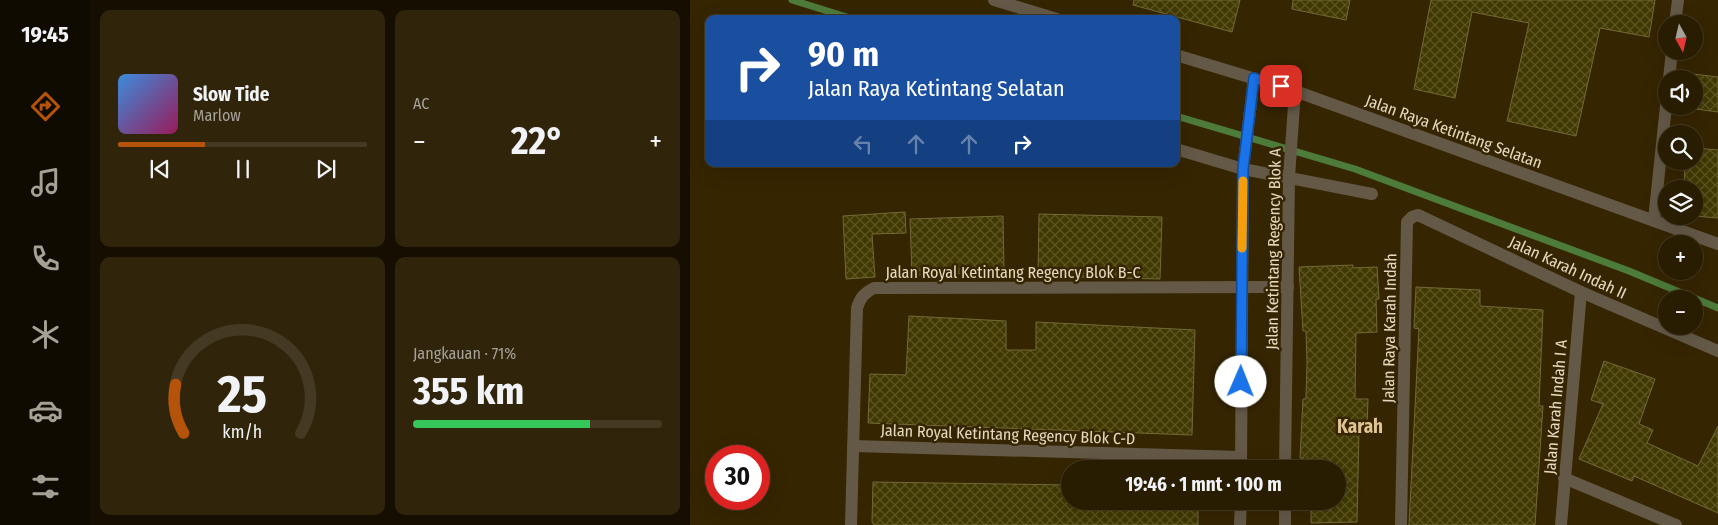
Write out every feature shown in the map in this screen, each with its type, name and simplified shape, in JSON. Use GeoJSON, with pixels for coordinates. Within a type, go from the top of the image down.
{"type":"FeatureCollection","features":[{"type":"Feature","properties":{"kind":"street"},"geometry":{"type":"LineString","coordinates":[[994,0],[1043,15]]}},
{"type":"Feature","properties":{"kind":"street"},"geometry":{"type":"LineString","coordinates":[[1676,15],[1678,0]]}},
{"type":"Feature","properties":{"kind":"street","name":"Jalan Raya Ketintang Selatan"},"geometry":{"type":"LineString","coordinates":[[1180,55],[1295,91],[1718,244]]}},
{"type":"Feature","properties":{"kind":"street","name":"Jalan Ketintang Regency Blok A"},"geometry":{"type":"LineString","coordinates":[[1241,460],[1243,169],[1254,78]]}},
{"type":"Feature","properties":{"kind":"street","name":"Jalan Ketintang Regency Blok A"},"geometry":{"type":"LineString","coordinates":[[1286,460],[1289,177],[1295,91]]}},
{"type":"Feature","properties":{"kind":"street"},"geometry":{"type":"LineString","coordinates":[[1654,220],[1665,115]]}},
{"type":"Feature","properties":{"kind":"street"},"geometry":{"type":"LineString","coordinates":[[1180,151],[1243,169],[1372,194]]}},
{"type":"Feature","properties":{"kind":"street","name":"Jalan Karah Indah II"},"geometry":{"type":"LineString","coordinates":[[1407,222],[1412,217],[1418,215],[1581,292],[1718,351]]}},
{"type":"Feature","properties":{"kind":"street","name":"Jalan Raya Karah Indah"},"geometry":{"type":"LineString","coordinates":[[1401,525],[1407,222]]}},
{"type":"Feature","properties":{"kind":"street","name":"Jalan Royal Ketintang Regency Blok B-C"},"geometry":{"type":"LineString","coordinates":[[852,446],[857,308],[863,295],[874,288],[1288,287]]}},
{"type":"Feature","properties":{"kind":"street","name":"Jalan Karah Indah I A"},"geometry":{"type":"LineString","coordinates":[[1561,525],[1581,292]]}},
{"type":"Feature","properties":{"kind":"street"},"geometry":{"type":"LineString","coordinates":[[851,525],[852,446]]}},
{"type":"Feature","properties":{"kind":"street","name":"Jalan Royal Ketintang Regency Blok C-D"},"geometry":{"type":"LineString","coordinates":[[852,446],[1172,460]]}},
{"type":"Feature","properties":{"kind":"street"},"geometry":{"type":"LineString","coordinates":[[1564,478],[1676,525]]}},
{"type":"Feature","properties":{"kind":"street"},"geometry":{"type":"LineString","coordinates":[[1240,525],[1241,510]]}},
{"type":"Feature","properties":{"kind":"street"},"geometry":{"type":"LineString","coordinates":[[1285,510],[1285,525]]}},
{"type":"Feature","properties":{"kind":"building"},"geometry":{"type":"Polygon","coordinates":[[[1134,0],[1240,0],[1232,32],[1180,18],[1180,15],[1170,15],[1133,5],[1134,0]]]}},
{"type":"Feature","properties":{"kind":"building"},"geometry":{"type":"Polygon","coordinates":[[[1293,0],[1350,0],[1346,20],[1292,9],[1293,0]]]}},
{"type":"Feature","properties":{"kind":"building"},"geometry":{"type":"Polygon","coordinates":[[[1431,0],[1655,0],[1649,37],[1600,28],[1576,136],[1507,121],[1529,23],[1472,12],[1455,98],[1414,89],[1431,0]]]}},
{"type":"Feature","properties":{"kind":"building"},"geometry":{"type":"Polygon","coordinates":[[[1703,75],[1718,77],[1718,112],[1703,110],[1703,75]]]}},
{"type":"Feature","properties":{"kind":"building"},"geometry":{"type":"Polygon","coordinates":[[[1703,149],[1718,150],[1718,218],[1703,217],[1703,180],[1684,180],[1685,170],[1703,170],[1703,149]]]}},
{"type":"Feature","properties":{"kind":"building"},"geometry":{"type":"Polygon","coordinates":[[[905,212],[906,233],[872,234],[875,277],[846,279],[843,216],[905,212]]]}},
{"type":"Feature","properties":{"kind":"building"},"geometry":{"type":"Polygon","coordinates":[[[1039,214],[1162,217],[1160,279],[1038,276],[1039,214]]]}},
{"type":"Feature","properties":{"kind":"building"},"geometry":{"type":"Polygon","coordinates":[[[1003,216],[1004,272],[912,275],[910,219],[1003,216]]]}},
{"type":"Feature","properties":{"kind":"building"},"geometry":{"type":"Polygon","coordinates":[[[1353,265],[1353,268],[1377,267],[1379,299],[1376,299],[1377,332],[1356,333],[1355,399],[1368,399],[1367,429],[1359,429],[1357,522],[1311,523],[1311,510],[1346,510],[1346,460],[1303,460],[1303,458],[1300,458],[1303,399],[1306,399],[1307,362],[1306,331],[1303,331],[1299,267],[1353,265]]]}},
{"type":"Feature","properties":{"kind":"building"},"geometry":{"type":"Polygon","coordinates":[[[1416,287],[1480,290],[1480,306],[1543,310],[1539,406],[1543,406],[1535,525],[1409,525],[1419,329],[1414,328],[1416,287]]]}},
{"type":"Feature","properties":{"kind":"building"},"geometry":{"type":"Polygon","coordinates":[[[909,316],[1006,321],[1006,350],[1036,350],[1036,322],[1195,330],[1192,435],[868,423],[870,374],[906,375],[909,316]]]}},
{"type":"Feature","properties":{"kind":"building"},"geometry":{"type":"Polygon","coordinates":[[[1604,361],[1655,379],[1639,424],[1653,430],[1647,443],[1698,466],[1718,426],[1718,513],[1634,476],[1632,481],[1579,459],[1603,404],[1591,400],[1604,361]]]}},
{"type":"Feature","properties":{"kind":"building"},"geometry":{"type":"Polygon","coordinates":[[[873,482],[1061,485],[1061,510],[1198,510],[1198,525],[874,525],[872,522],[873,482]]]}},
{"type":"Feature","properties":{"kind":"waterway"},"geometry":{"type":"LineString","coordinates":[[792,0],[840,15]]}},
{"type":"Feature","properties":{"kind":"waterway"},"geometry":{"type":"LineString","coordinates":[[1180,117],[1355,169],[1629,271],[1718,308]]}},
{"type":"Feature","properties":{"kind":"slow traffic"},"geometry":{"type":"LineString","coordinates":[[1242,248],[1243,181]]}},
{"type":"Feature","properties":{"kind":"district","name":"Karah"},"geometry":{"type":"Point","coordinates":[1360,426]}},
{"type":"Feature","properties":{"kind":"route"},"geometry":{"type":"LineString","coordinates":[[1241,382],[1243,169],[1254,78],[1281,86]]}}]}
